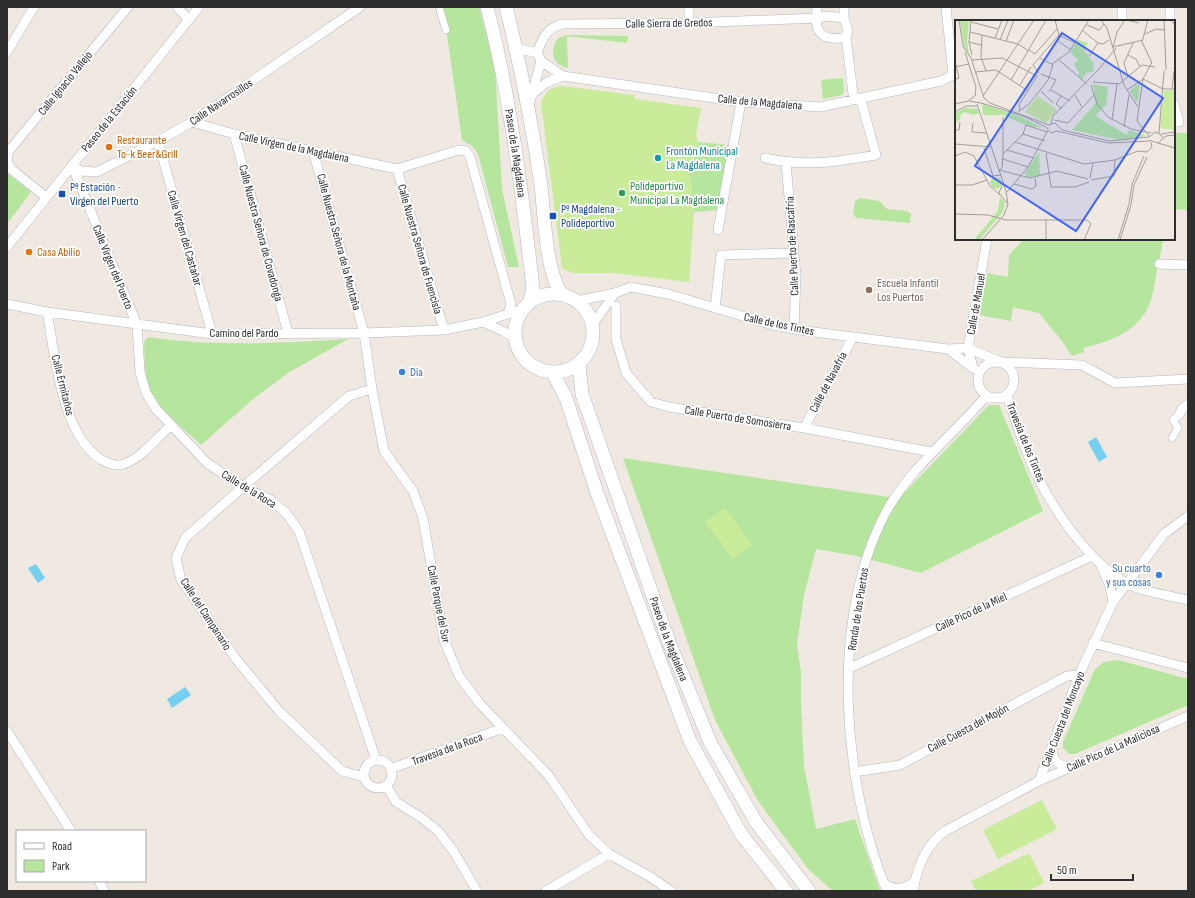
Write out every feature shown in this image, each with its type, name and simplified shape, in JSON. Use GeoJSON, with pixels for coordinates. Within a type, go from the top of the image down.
{"type":"FeatureCollection","features":[{"type":"Feature","properties":{"kind":"main road","name":"Paseo de la Magdalena"},"geometry":{"type":"LineString","coordinates":[[487,7],[507,96],[520,177],[534,288],[527,305]]}},
{"type":"Feature","properties":{"kind":"main road","name":"Paseo de la Magdalena"},"geometry":{"type":"LineString","coordinates":[[506,7],[529,108],[552,272],[561,294]]}},
{"type":"Feature","properties":{"kind":"main road"},"geometry":{"type":"LineString","coordinates":[[561,294],[576,301],[584,307],[592,324],[594,335],[592,346],[587,356],[579,364],[562,372],[553,373],[540,370],[528,363],[520,352],[515,340],[517,318],[527,305],[545,295],[561,294]]}},
{"type":"Feature","properties":{"kind":"main road","name":"Paseo de la Magdalena"},"geometry":{"type":"LineString","coordinates":[[579,364],[582,394],[669,642],[710,742],[756,822],[809,891]]}},
{"type":"Feature","properties":{"kind":"main road","name":"Paseo de la Magdalena"},"geometry":{"type":"LineString","coordinates":[[553,373],[566,398],[597,493],[690,742],[741,834],[786,891]]}},
{"type":"Feature","properties":{"kind":"street"},"geometry":{"type":"LineString","coordinates":[[7,52],[34,7]]}},
{"type":"Feature","properties":{"kind":"street","name":"Calle Ignacio Vallejo"},"geometry":{"type":"LineString","coordinates":[[46,197],[11,169],[7,161],[8,152],[128,7]]}},
{"type":"Feature","properties":{"kind":"street"},"geometry":{"type":"LineString","coordinates":[[177,7],[189,20]]}},
{"type":"Feature","properties":{"kind":"street","name":"Paseo de la Estación"},"geometry":{"type":"LineString","coordinates":[[7,247],[199,7]]}},
{"type":"Feature","properties":{"kind":"street","name":"Calle Navarrosillos"},"geometry":{"type":"LineString","coordinates":[[72,165],[81,171],[97,172],[158,141],[192,122],[360,7]]}},
{"type":"Feature","properties":{"kind":"street"},"geometry":{"type":"LineString","coordinates":[[439,7],[446,30]]}},
{"type":"Feature","properties":{"kind":"street"},"geometry":{"type":"LineString","coordinates":[[689,7],[690,23]]}},
{"type":"Feature","properties":{"kind":"street"},"geometry":{"type":"LineString","coordinates":[[817,7],[817,27],[820,33],[830,38],[838,39],[846,37]]}},
{"type":"Feature","properties":{"kind":"street"},"geometry":{"type":"LineString","coordinates":[[765,158],[786,163],[824,163],[876,155],[862,104],[853,94],[846,37],[848,30],[844,18],[844,7]]}},
{"type":"Feature","properties":{"kind":"street"},"geometry":{"type":"LineString","coordinates":[[946,7],[954,63]]}},
{"type":"Feature","properties":{"kind":"street"},"geometry":{"type":"LineString","coordinates":[[1122,7],[1122,20]]}},
{"type":"Feature","properties":{"kind":"street"},"geometry":{"type":"LineString","coordinates":[[1170,7],[1170,20]]}},
{"type":"Feature","properties":{"kind":"street"},"geometry":{"type":"LineString","coordinates":[[818,18],[827,16],[844,18]]}},
{"type":"Feature","properties":{"kind":"street","name":"Calle Sierra de Gredos"},"geometry":{"type":"LineString","coordinates":[[539,57],[543,38],[550,29],[562,24],[690,23],[818,18]]}},
{"type":"Feature","properties":{"kind":"street","name":"Calle de la Magdalena"},"geometry":{"type":"LineString","coordinates":[[516,48],[539,57],[563,76],[741,102],[820,106],[941,81],[953,75],[954,63]]}},
{"type":"Feature","properties":{"kind":"street"},"geometry":{"type":"LineString","coordinates":[[529,108],[539,57]]}},
{"type":"Feature","properties":{"kind":"street"},"geometry":{"type":"LineString","coordinates":[[532,94],[546,83],[563,76]]}},
{"type":"Feature","properties":{"kind":"street"},"geometry":{"type":"LineString","coordinates":[[718,230],[741,102]]}},
{"type":"Feature","properties":{"kind":"street"},"geometry":{"type":"LineString","coordinates":[[1175,107],[1180,122]]}},
{"type":"Feature","properties":{"kind":"street","name":"Calle Virgen de la Magdalena"},"geometry":{"type":"LineString","coordinates":[[192,122],[234,134],[396,169]]}},
{"type":"Feature","properties":{"kind":"street","name":"Calle Nuestra Señora de Covadonga"},"geometry":{"type":"LineString","coordinates":[[234,134],[288,333]]}},
{"type":"Feature","properties":{"kind":"street","name":"Calle Virgen del Castañar"},"geometry":{"type":"LineString","coordinates":[[158,141],[212,334]]}},
{"type":"Feature","properties":{"kind":"street"},"geometry":{"type":"LineString","coordinates":[[396,169],[459,150],[466,151],[470,157],[510,304],[508,314]]}},
{"type":"Feature","properties":{"kind":"street","name":"Calle Nuestra Señora de la Montaña"},"geometry":{"type":"LineString","coordinates":[[314,151],[364,333]]}},
{"type":"Feature","properties":{"kind":"street","name":"Calle Puerto de Rascafría"},"geometry":{"type":"LineString","coordinates":[[786,163],[796,276],[794,329]]}},
{"type":"Feature","properties":{"kind":"street","name":"Calle Virgen del Puerto"},"geometry":{"type":"LineString","coordinates":[[72,165],[137,325]]}},
{"type":"Feature","properties":{"kind":"street","name":"Calle Nuestra Señora de Fuencisla"},"geometry":{"type":"LineString","coordinates":[[396,169],[444,330]]}},
{"type":"Feature","properties":{"kind":"street","name":"Paseo de la Estación"},"geometry":{"type":"LineString","coordinates":[[7,239],[19,231]]}},
{"type":"Feature","properties":{"kind":"street","name":"Calle de Manuel"},"geometry":{"type":"LineString","coordinates":[[973,368],[968,348],[987,240]]}},
{"type":"Feature","properties":{"kind":"street"},"geometry":{"type":"LineString","coordinates":[[715,308],[721,255],[793,253]]}},
{"type":"Feature","properties":{"kind":"street"},"geometry":{"type":"LineString","coordinates":[[1159,264],[1188,266]]}},
{"type":"Feature","properties":{"kind":"street","name":"Calle de los Tintes"},"geometry":{"type":"LineString","coordinates":[[576,301],[615,293],[631,287],[668,294],[774,325],[794,329],[948,349],[968,348],[1001,362],[1082,365],[1115,383],[1188,379]]}},
{"type":"Feature","properties":{"kind":"street"},"geometry":{"type":"LineString","coordinates":[[592,324],[615,293]]}},
{"type":"Feature","properties":{"kind":"street","name":"Camino del Pardo"},"geometry":{"type":"LineString","coordinates":[[7,304],[47,312],[212,334],[364,333],[444,330],[483,322],[508,314],[527,305]]}},
{"type":"Feature","properties":{"kind":"street","name":"Calle Puerto de Somosierra"},"geometry":{"type":"LineString","coordinates":[[616,306],[616,338],[626,373],[651,402],[669,408],[804,428],[931,452]]}},
{"type":"Feature","properties":{"kind":"street","name":"Calle Ermitaños"},"geometry":{"type":"LineString","coordinates":[[47,312],[62,392],[71,419],[88,449],[100,459],[111,465],[123,465],[134,459],[170,426]]}},
{"type":"Feature","properties":{"kind":"street"},"geometry":{"type":"LineString","coordinates":[[483,322],[505,332],[515,340]]}},
{"type":"Feature","properties":{"kind":"street","name":"Calle de la Roca"},"geometry":{"type":"LineString","coordinates":[[137,325],[140,372],[146,393],[156,409],[170,426],[207,463],[243,487],[271,500],[286,513],[299,531],[376,760]]}},
{"type":"Feature","properties":{"kind":"street","name":"Calle Parque del Sur"},"geometry":{"type":"LineString","coordinates":[[364,333],[372,389],[384,451],[413,491],[423,518],[444,640],[459,676],[480,704],[549,776],[589,835],[609,854],[671,891]]}},
{"type":"Feature","properties":{"kind":"street","name":"Calle de Navafría"},"geometry":{"type":"LineString","coordinates":[[804,428],[853,336]]}},
{"type":"Feature","properties":{"kind":"street","name":"Calle de los Tintes"},"geometry":{"type":"LineString","coordinates":[[948,349],[973,368],[978,378]]}},
{"type":"Feature","properties":{"kind":"street"},"geometry":{"type":"LineString","coordinates":[[1001,362],[1011,370],[1015,383],[1007,395],[997,399],[986,396],[978,385],[978,378],[983,367],[989,363],[1001,362]]}},
{"type":"Feature","properties":{"kind":"street","name":"Calle del Campanario"},"geometry":{"type":"LineString","coordinates":[[364,777],[342,771],[279,711],[236,659],[181,580],[176,558],[185,538],[243,487],[349,396],[372,389]]}},
{"type":"Feature","properties":{"kind":"street","name":"Travesía de los Tintes"},"geometry":{"type":"LineString","coordinates":[[1007,395],[1035,472],[1064,519],[1092,556],[1101,565],[1125,583]]}},
{"type":"Feature","properties":{"kind":"street","name":"Ronda de los Puertos"},"geometry":{"type":"LineString","coordinates":[[914,886],[904,889],[886,888],[866,826],[854,772],[849,719],[852,634],[858,594],[867,556],[886,512],[906,482],[931,452],[973,412],[986,396]]}},
{"type":"Feature","properties":{"kind":"street"},"geometry":{"type":"LineString","coordinates":[[1172,438],[1178,428],[1173,420],[1188,404]]}},
{"type":"Feature","properties":{"kind":"street","name":"Calle Cuesta del Moncayo"},"geometry":{"type":"LineString","coordinates":[[914,886],[926,851],[934,839],[1039,781],[1079,675],[1113,602],[1125,583],[1164,534],[1188,516]]}},
{"type":"Feature","properties":{"kind":"street","name":"Calle Pico de la Miel"},"geometry":{"type":"LineString","coordinates":[[850,668],[1092,556]]}},
{"type":"Feature","properties":{"kind":"street","name":"Travesía de los Tintes"},"geometry":{"type":"LineString","coordinates":[[1101,565],[1110,586],[1113,602]]}},
{"type":"Feature","properties":{"kind":"street"},"geometry":{"type":"LineString","coordinates":[[1125,583],[1186,597]]}},
{"type":"Feature","properties":{"kind":"street"},"geometry":{"type":"LineString","coordinates":[[1093,643],[1188,668]]}},
{"type":"Feature","properties":{"kind":"street","name":"Calle Cuesta del Mojón"},"geometry":{"type":"LineString","coordinates":[[854,772],[900,765],[1067,676],[1079,675]]}},
{"type":"Feature","properties":{"kind":"street","name":"Calle Pico de La Maliciosa"},"geometry":{"type":"LineString","coordinates":[[1039,781],[1188,716]]}},
{"type":"Feature","properties":{"kind":"street","name":"Travesía de la Roca"},"geometry":{"type":"LineString","coordinates":[[390,769],[503,728]]}},
{"type":"Feature","properties":{"kind":"street"},"geometry":{"type":"LineString","coordinates":[[7,731],[70,830]]}},
{"type":"Feature","properties":{"kind":"street"},"geometry":{"type":"LineString","coordinates":[[1052,749],[1052,754],[1057,762],[1066,767],[1072,767]]}},
{"type":"Feature","properties":{"kind":"street"},"geometry":{"type":"LineString","coordinates":[[376,760],[384,762],[390,769],[391,777],[382,787],[373,787],[364,777],[365,768],[371,762],[376,760]]}},
{"type":"Feature","properties":{"kind":"street"},"geometry":{"type":"LineString","coordinates":[[386,784],[396,802],[438,831],[454,852],[477,891]]}},
{"type":"Feature","properties":{"kind":"street"},"geometry":{"type":"LineString","coordinates":[[546,891],[609,854]]}},
{"type":"Feature","properties":{"kind":"street"},"geometry":{"type":"LineString","coordinates":[[100,882],[104,891]]}},
{"type":"Feature","properties":{"kind":"green space"},"geometry":{"type":"Polygon","coordinates":[[[443,7],[479,7],[495,66],[502,189],[519,267],[508,267],[478,154],[472,146],[462,140],[443,7]]]}},
{"type":"Feature","properties":{"kind":"green space"},"geometry":{"type":"Polygon","coordinates":[[[567,35],[628,36],[627,43],[567,36],[568,68],[558,64],[555,61],[553,52],[558,38],[567,35]]]}},
{"type":"Feature","properties":{"kind":"green space"},"geometry":{"type":"Polygon","coordinates":[[[843,78],[844,92],[842,95],[823,99],[821,80],[843,78]]]}},
{"type":"Feature","properties":{"kind":"green space","name":"Polideportivo Municipal La Magdalena"},"geometry":{"type":"Polygon","coordinates":[[[562,86],[635,95],[635,99],[701,108],[696,135],[698,142],[690,174],[694,212],[689,282],[613,273],[572,273],[562,268],[541,103],[548,91],[554,87],[562,86]]]}},
{"type":"Feature","properties":{"kind":"green space"},"geometry":{"type":"Polygon","coordinates":[[[1175,133],[1188,133],[1188,213],[1185,209],[1175,210],[1175,133]]]}},
{"type":"Feature","properties":{"kind":"green space"},"geometry":{"type":"Polygon","coordinates":[[[698,142],[729,145],[718,210],[694,212],[690,174],[698,142]]]}},
{"type":"Feature","properties":{"kind":"green space"},"geometry":{"type":"Polygon","coordinates":[[[7,173],[31,192],[7,224],[7,173]]]}},
{"type":"Feature","properties":{"kind":"green space"},"geometry":{"type":"Polygon","coordinates":[[[860,198],[879,201],[887,209],[907,211],[911,214],[910,223],[856,218],[853,213],[855,201],[860,198]]]}},
{"type":"Feature","properties":{"kind":"green space"},"geometry":{"type":"Polygon","coordinates":[[[1023,240],[1163,240],[1151,300],[1140,320],[1124,333],[1104,342],[1083,348],[1084,352],[1072,356],[1039,313],[1013,307],[1011,321],[979,315],[987,273],[1008,277],[1009,255],[1023,240]]]}},
{"type":"Feature","properties":{"kind":"green space"},"geometry":{"type":"Polygon","coordinates":[[[148,337],[223,343],[273,343],[348,339],[288,373],[252,400],[201,445],[176,423],[160,405],[149,386],[145,372],[144,342],[148,337]]]}},
{"type":"Feature","properties":{"kind":"green space"},"geometry":{"type":"Polygon","coordinates":[[[989,405],[999,405],[1043,511],[921,573],[857,556],[816,549],[804,595],[797,644],[801,673],[804,766],[816,829],[855,819],[880,891],[833,891],[809,870],[758,801],[715,720],[623,458],[889,497],[906,491],[989,405]]]}},
{"type":"Feature","properties":{"kind":"green space"},"geometry":{"type":"Polygon","coordinates":[[[725,508],[752,545],[733,559],[705,522],[725,508]]]}},
{"type":"Feature","properties":{"kind":"green space"},"geometry":{"type":"Polygon","coordinates":[[[1118,660],[1188,679],[1188,705],[1075,754],[1069,754],[1063,748],[1063,742],[1095,669],[1104,662],[1118,660]]]}},
{"type":"Feature","properties":{"kind":"green space"},"geometry":{"type":"Polygon","coordinates":[[[1042,800],[1057,829],[998,859],[983,830],[1042,800]]]}},
{"type":"Feature","properties":{"kind":"green space"},"geometry":{"type":"Polygon","coordinates":[[[1029,853],[1044,883],[1028,891],[976,891],[971,881],[1029,853]]]}},
{"type":"Feature","properties":{"kind":"water"},"geometry":{"type":"Polygon","coordinates":[[[1096,437],[1107,457],[1099,462],[1088,442],[1096,437]]]}},
{"type":"Feature","properties":{"kind":"water"},"geometry":{"type":"Polygon","coordinates":[[[36,564],[45,578],[38,583],[28,568],[36,564]]]}},
{"type":"Feature","properties":{"kind":"water"},"geometry":{"type":"Polygon","coordinates":[[[185,687],[191,695],[172,708],[167,699],[185,687]]]}},
{"type":"Feature","properties":{"kind":"place","name":"Restaurante To-k Beer&Grill"},"geometry":{"type":"Point","coordinates":[109,147]}},
{"type":"Feature","properties":{"kind":"place","name":"Frontón Municipal La Magdalena"},"geometry":{"type":"Point","coordinates":[658,158]}},
{"type":"Feature","properties":{"kind":"place","name":"Polideportivo Municipal La Magdalena"},"geometry":{"type":"Point","coordinates":[622,193]}},
{"type":"Feature","properties":{"kind":"place","name":"Pº Estación - Virgen del Puerto"},"geometry":{"type":"Point","coordinates":[62,194]}},
{"type":"Feature","properties":{"kind":"place","name":"Pº Magdalena - Polideportivo"},"geometry":{"type":"Point","coordinates":[553,216]}},
{"type":"Feature","properties":{"kind":"place","name":"Casa Abilio"},"geometry":{"type":"Point","coordinates":[29,252]}},
{"type":"Feature","properties":{"kind":"place","name":"Escuela Infantil Los Puertos"},"geometry":{"type":"Point","coordinates":[869,290]}},
{"type":"Feature","properties":{"kind":"place","name":"Dia"},"geometry":{"type":"Point","coordinates":[402,372]}},
{"type":"Feature","properties":{"kind":"place","name":"Su cuarto y sus cosas"},"geometry":{"type":"Point","coordinates":[1159,575]}}]}
